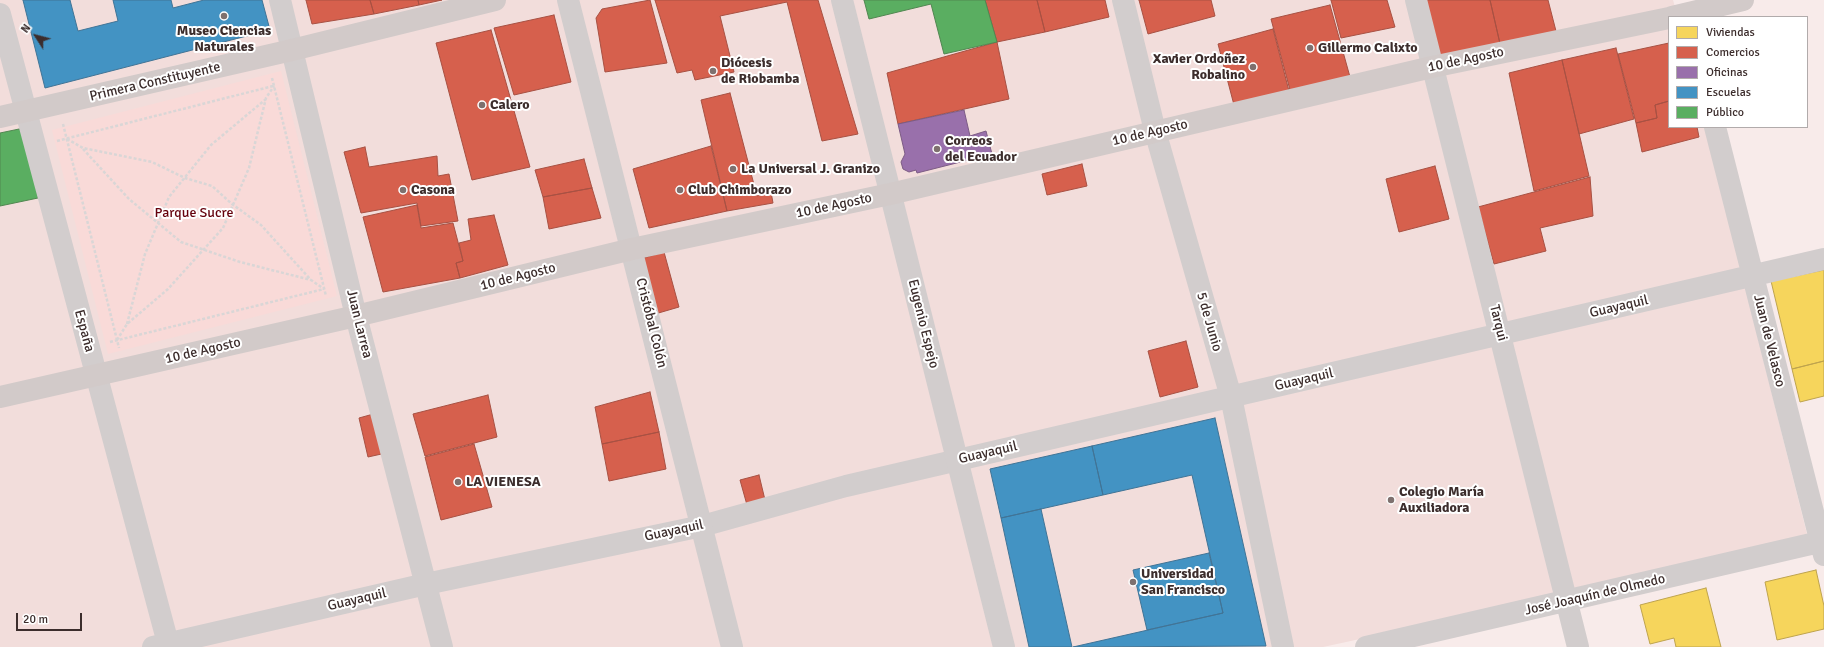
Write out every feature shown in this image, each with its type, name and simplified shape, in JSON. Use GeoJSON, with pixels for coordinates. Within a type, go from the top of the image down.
{"type":"FeatureCollection","features":[{"type":"Feature","properties":{"kind":"main road","name":"Primera Constituyente"},"geometry":{"type":"LineString","coordinates":[[0,117],[292,50],[495,0]]}},
{"type":"Feature","properties":{"kind":"main road","name":"10 de Agosto"},"geometry":{"type":"LineString","coordinates":[[0,397],[356,316],[632,249],[890,194],[1432,67],[1743,0]]}},
{"type":"Feature","properties":{"kind":"street","name":"Juan Larrea"},"geometry":{"type":"LineString","coordinates":[[280,0],[356,316],[442,647]]}},
{"type":"Feature","properties":{"kind":"street","name":"Cristóbal Colón"},"geometry":{"type":"LineString","coordinates":[[568,0],[732,647]]}},
{"type":"Feature","properties":{"kind":"street","name":"Eugenio Espejo"},"geometry":{"type":"LineString","coordinates":[[842,0],[1004,647]]}},
{"type":"Feature","properties":{"kind":"street","name":"5 de Junio"},"geometry":{"type":"LineString","coordinates":[[1123,0],[1155,131],[1231,397],[1283,647]]}},
{"type":"Feature","properties":{"kind":"street","name":"Tarqui"},"geometry":{"type":"LineString","coordinates":[[1416,0],[1578,647]]}},
{"type":"Feature","properties":{"kind":"street","name":"España"},"geometry":{"type":"LineString","coordinates":[[0,14],[96,376],[163,646]]}},
{"type":"Feature","properties":{"kind":"street","name":"Juan de Velasco"},"geometry":{"type":"LineString","coordinates":[[1715,128],[1823,546]]}},
{"type":"Feature","properties":{"kind":"street","name":"Guayaquil"},"geometry":{"type":"LineString","coordinates":[[163,646],[426,584],[702,526],[846,486],[1824,260]]}},
{"type":"Feature","properties":{"kind":"street","name":"José Joaquín de Olmedo"},"geometry":{"type":"LineString","coordinates":[[1366,647],[1823,546]]}},
{"type":"Feature","properties":{"kind":"path"},"geometry":{"type":"LineString","coordinates":[[266,56],[333,321]]}},
{"type":"Feature","properties":{"kind":"path"},"geometry":{"type":"LineString","coordinates":[[35,147],[299,79]]}},
{"type":"Feature","properties":{"kind":"path"},"geometry":{"type":"LineString","coordinates":[[127,324],[145,254],[169,197],[211,145],[266,98],[274,86]]}},
{"type":"Feature","properties":{"kind":"path"},"geometry":{"type":"LineString","coordinates":[[117,340],[127,324],[168,289],[223,228],[232,204],[249,168],[266,98]]}},
{"type":"Feature","properties":{"kind":"path"},"geometry":{"type":"LineString","coordinates":[[58,104],[124,369]]}},
{"type":"Feature","properties":{"kind":"path"},"geometry":{"type":"LineString","coordinates":[[67,139],[83,148],[152,162],[185,178],[212,186],[232,204],[261,225],[311,280],[324,289]]}},
{"type":"Feature","properties":{"kind":"path"},"geometry":{"type":"LineString","coordinates":[[83,148],[129,200],[181,242],[240,262],[311,280]]}},
{"type":"Feature","properties":{"kind":"path"},"geometry":{"type":"LineString","coordinates":[[88,348],[348,282]]}},
{"type":"Feature","properties":{"kind":"shaded area"},"geometry":{"type":"Polygon","coordinates":[[[0,0],[1673,0],[1678,16],[1668,16],[1668,128],[1705,128],[1809,542],[1323,647],[0,647],[0,0]]]}},
{"type":"Feature","properties":{"kind":"green space","name":"Parque Sucre"},"geometry":{"type":"Polygon","coordinates":[[[281,71],[337,296],[108,354],[52,130],[281,71]]]}},
{"type":"Feature","properties":{"kind":"building: Viviendas"},"geometry":{"type":"Polygon","coordinates":[[[1824,270],[1824,361],[1792,369],[1771,281],[1824,270]]]}},
{"type":"Feature","properties":{"kind":"building: Viviendas"},"geometry":{"type":"Polygon","coordinates":[[[1824,361],[1824,396],[1800,402],[1792,369],[1824,361]]]}},
{"type":"Feature","properties":{"kind":"building: Viviendas"},"geometry":{"type":"Polygon","coordinates":[[[1816,570],[1824,606],[1824,629],[1777,640],[1765,582],[1816,570]]]}},
{"type":"Feature","properties":{"kind":"building: Viviendas"},"geometry":{"type":"Polygon","coordinates":[[[1706,588],[1721,647],[1676,647],[1674,638],[1650,644],[1640,605],[1706,588]]]}},
{"type":"Feature","properties":{"kind":"building: Comercios"},"geometry":{"type":"Polygon","coordinates":[[[306,0],[370,0],[374,14],[312,24],[306,0]]]}},
{"type":"Feature","properties":{"kind":"building: Comercios"},"geometry":{"type":"Polygon","coordinates":[[[370,0],[418,0],[419,5],[374,14],[370,0]]]}},
{"type":"Feature","properties":{"kind":"building: Comercios"},"geometry":{"type":"Polygon","coordinates":[[[418,0],[442,0],[419,5],[418,0]]]}},
{"type":"Feature","properties":{"kind":"building: Comercios"},"geometry":{"type":"Polygon","coordinates":[[[650,0],[667,63],[605,72],[596,18],[602,9],[650,0]]]}},
{"type":"Feature","properties":{"kind":"building: Comercios","name":"Diócesis de Riobamba"},"geometry":{"type":"Polygon","coordinates":[[[655,0],[818,0],[858,134],[822,141],[787,2],[720,16],[734,72],[695,80],[692,70],[677,73],[655,0]]]}},
{"type":"Feature","properties":{"kind":"building: Comercios"},"geometry":{"type":"Polygon","coordinates":[[[985,0],[1037,0],[1045,32],[997,42],[985,0]]]}},
{"type":"Feature","properties":{"kind":"building: Comercios"},"geometry":{"type":"Polygon","coordinates":[[[1037,0],[1105,0],[1109,17],[1045,32],[1037,0]]]}},
{"type":"Feature","properties":{"kind":"building: Comercios"},"geometry":{"type":"Polygon","coordinates":[[[1139,0],[1211,0],[1215,16],[1148,34],[1139,0]]]}},
{"type":"Feature","properties":{"kind":"building: Comercios"},"geometry":{"type":"Polygon","coordinates":[[[1331,0],[1387,0],[1395,27],[1341,38],[1331,0]]]}},
{"type":"Feature","properties":{"kind":"building: Comercios"},"geometry":{"type":"Polygon","coordinates":[[[1421,0],[1490,0],[1501,48],[1437,62],[1421,0]]]}},
{"type":"Feature","properties":{"kind":"building: Comercios"},"geometry":{"type":"Polygon","coordinates":[[[1490,0],[1548,0],[1557,35],[1501,48],[1490,0]]]}},
{"type":"Feature","properties":{"kind":"building: Comercios","name":"Gillermo Calixto"},"geometry":{"type":"Polygon","coordinates":[[[1330,5],[1350,77],[1290,90],[1271,19],[1330,5]]]}},
{"type":"Feature","properties":{"kind":"building: Comercios"},"geometry":{"type":"Polygon","coordinates":[[[554,15],[571,82],[514,95],[494,28],[554,15]]]}},
{"type":"Feature","properties":{"kind":"building: Comercios","name":"Xavier Ordoñez Robalino"},"geometry":{"type":"Polygon","coordinates":[[[1273,29],[1289,91],[1234,105],[1218,44],[1273,29]]]}},
{"type":"Feature","properties":{"kind":"building: Comercios","name":"Calero"},"geometry":{"type":"Polygon","coordinates":[[[491,30],[530,167],[472,180],[436,43],[491,30]]]}},
{"type":"Feature","properties":{"kind":"building: Comercios"},"geometry":{"type":"Polygon","coordinates":[[[997,42],[1009,99],[898,124],[887,73],[997,42]]]}},
{"type":"Feature","properties":{"kind":"building: Comercios"},"geometry":{"type":"Polygon","coordinates":[[[1668,43],[1668,101],[1655,105],[1657,118],[1636,123],[1618,54],[1668,43]]]}},
{"type":"Feature","properties":{"kind":"building: Comercios"},"geometry":{"type":"Polygon","coordinates":[[[1616,48],[1634,119],[1579,134],[1562,60],[1616,48]]]}},
{"type":"Feature","properties":{"kind":"building: Comercios"},"geometry":{"type":"Polygon","coordinates":[[[1562,60],[1589,176],[1534,191],[1509,73],[1562,60]]]}},
{"type":"Feature","properties":{"kind":"building: Comercios","name":"La Universal J. Granizo"},"geometry":{"type":"Polygon","coordinates":[[[730,93],[757,196],[771,192],[773,203],[727,211],[701,100],[730,93]]]}},
{"type":"Feature","properties":{"kind":"building: Comercios"},"geometry":{"type":"Polygon","coordinates":[[[1668,101],[1668,128],[1697,128],[1699,137],[1642,152],[1636,123],[1657,118],[1655,105],[1668,101]]]}},
{"type":"Feature","properties":{"kind":"building: Comercios","name":"Club Chimborazo"},"geometry":{"type":"Polygon","coordinates":[[[711,146],[727,211],[649,228],[633,169],[711,146]]]}},
{"type":"Feature","properties":{"kind":"building: Comercios","name":"Casona"},"geometry":{"type":"Polygon","coordinates":[[[365,147],[369,167],[437,156],[438,176],[449,174],[458,221],[421,226],[417,203],[361,213],[344,152],[365,147]]]}},
{"type":"Feature","properties":{"kind":"building: Comercios"},"geometry":{"type":"Polygon","coordinates":[[[584,159],[592,188],[543,197],[535,170],[584,159]]]}},
{"type":"Feature","properties":{"kind":"building: Comercios"},"geometry":{"type":"Polygon","coordinates":[[[1082,164],[1087,186],[1047,195],[1042,174],[1082,164]]]}},
{"type":"Feature","properties":{"kind":"building: Comercios"},"geometry":{"type":"Polygon","coordinates":[[[1435,166],[1449,219],[1399,232],[1386,179],[1435,166]]]}},
{"type":"Feature","properties":{"kind":"building: Comercios"},"geometry":{"type":"Polygon","coordinates":[[[1590,177],[1593,216],[1540,228],[1546,251],[1494,264],[1478,207],[1590,177]]]}},
{"type":"Feature","properties":{"kind":"building: Comercios"},"geometry":{"type":"Polygon","coordinates":[[[592,188],[601,218],[549,229],[543,197],[592,188]]]}},
{"type":"Feature","properties":{"kind":"building: Comercios"},"geometry":{"type":"Polygon","coordinates":[[[417,205],[421,228],[453,223],[463,261],[456,263],[460,278],[383,292],[363,217],[417,205]]]}},
{"type":"Feature","properties":{"kind":"building: Comercios"},"geometry":{"type":"Polygon","coordinates":[[[494,215],[508,265],[460,278],[456,263],[463,261],[459,243],[471,240],[468,219],[494,215]]]}},
{"type":"Feature","properties":{"kind":"building: Comercios"},"geometry":{"type":"Polygon","coordinates":[[[664,252],[679,307],[655,314],[640,259],[664,252]]]}},
{"type":"Feature","properties":{"kind":"building: Comercios"},"geometry":{"type":"Polygon","coordinates":[[[1186,341],[1198,387],[1160,397],[1148,351],[1186,341]]]}},
{"type":"Feature","properties":{"kind":"building: Comercios"},"geometry":{"type":"Polygon","coordinates":[[[650,392],[659,432],[602,444],[595,407],[650,392]]]}},
{"type":"Feature","properties":{"kind":"building: Comercios"},"geometry":{"type":"Polygon","coordinates":[[[488,395],[497,437],[425,456],[413,414],[488,395]]]}},
{"type":"Feature","properties":{"kind":"building: Comercios"},"geometry":{"type":"Polygon","coordinates":[[[377,413],[386,453],[368,457],[359,418],[377,413]]]}},
{"type":"Feature","properties":{"kind":"building: Comercios"},"geometry":{"type":"Polygon","coordinates":[[[659,432],[666,469],[609,481],[602,444],[659,432]]]}},
{"type":"Feature","properties":{"kind":"building: Comercios","name":"LA VIENESA"},"geometry":{"type":"Polygon","coordinates":[[[474,444],[492,507],[441,520],[425,457],[474,444]]]}},
{"type":"Feature","properties":{"kind":"building: Comercios"},"geometry":{"type":"Polygon","coordinates":[[[759,475],[765,500],[747,505],[740,480],[759,475]]]}},
{"type":"Feature","properties":{"kind":"building: Oficinas"},"geometry":{"type":"Polygon","coordinates":[[[964,110],[970,136],[986,131],[992,154],[917,173],[916,170],[909,172],[903,169],[901,162],[905,154],[898,124],[964,110]]]}},
{"type":"Feature","properties":{"kind":"building: Escuelas"},"geometry":{"type":"Polygon","coordinates":[[[23,0],[70,0],[78,31],[118,21],[113,0],[171,0],[173,8],[204,0],[262,0],[270,30],[45,88],[23,0]]]}},
{"type":"Feature","properties":{"kind":"building: Escuelas"},"geometry":{"type":"Polygon","coordinates":[[[1215,418],[1266,646],[1073,647],[1223,613],[1192,475],[1103,495],[1092,446],[1215,418]]]}},
{"type":"Feature","properties":{"kind":"building: Escuelas"},"geometry":{"type":"Polygon","coordinates":[[[1092,446],[1103,495],[1001,518],[990,469],[1092,446]]]}},
{"type":"Feature","properties":{"kind":"building: Escuelas"},"geometry":{"type":"Polygon","coordinates":[[[1041,509],[1072,647],[1029,647],[1001,518],[1041,509]]]}},
{"type":"Feature","properties":{"kind":"building: Escuelas"},"geometry":{"type":"Polygon","coordinates":[[[1209,553],[1223,613],[1147,630],[1133,570],[1209,553]]]}},
{"type":"Feature","properties":{"kind":"building: Público"},"geometry":{"type":"Polygon","coordinates":[[[864,0],[985,0],[997,42],[944,54],[931,4],[869,19],[864,0]]]}},
{"type":"Feature","properties":{"kind":"building: Público"},"geometry":{"type":"Polygon","coordinates":[[[24,128],[38,198],[0,206],[0,133],[24,128]]]}},
{"type":"Feature","properties":{"kind":"place","name":"Museo Ciencias Naturales"},"geometry":{"type":"Point","coordinates":[224,16]}},
{"type":"Feature","properties":{"kind":"place","name":"Gillermo Calixto"},"geometry":{"type":"Point","coordinates":[1310,48]}},
{"type":"Feature","properties":{"kind":"place","name":"Xavier Ordoñez Robalino"},"geometry":{"type":"Point","coordinates":[1253,67]}},
{"type":"Feature","properties":{"kind":"place","name":"Diócesis de Riobamba"},"geometry":{"type":"Point","coordinates":[713,71]}},
{"type":"Feature","properties":{"kind":"place","name":"Calero"},"geometry":{"type":"Point","coordinates":[482,105]}},
{"type":"Feature","properties":{"kind":"place","name":"Correos del Ecuador"},"geometry":{"type":"Point","coordinates":[937,149]}},
{"type":"Feature","properties":{"kind":"place","name":"La Universal J. Granizo"},"geometry":{"type":"Point","coordinates":[733,169]}},
{"type":"Feature","properties":{"kind":"place","name":"Casona"},"geometry":{"type":"Point","coordinates":[403,190]}},
{"type":"Feature","properties":{"kind":"place","name":"Club Chimborazo"},"geometry":{"type":"Point","coordinates":[680,190]}},
{"type":"Feature","properties":{"kind":"place","name":"LA VIENESA"},"geometry":{"type":"Point","coordinates":[458,482]}},
{"type":"Feature","properties":{"kind":"place","name":"Colegio María Auxiliadora"},"geometry":{"type":"Point","coordinates":[1391,500]}},
{"type":"Feature","properties":{"kind":"place","name":"Universidad San Francisco"},"geometry":{"type":"Point","coordinates":[1133,582]}}]}
